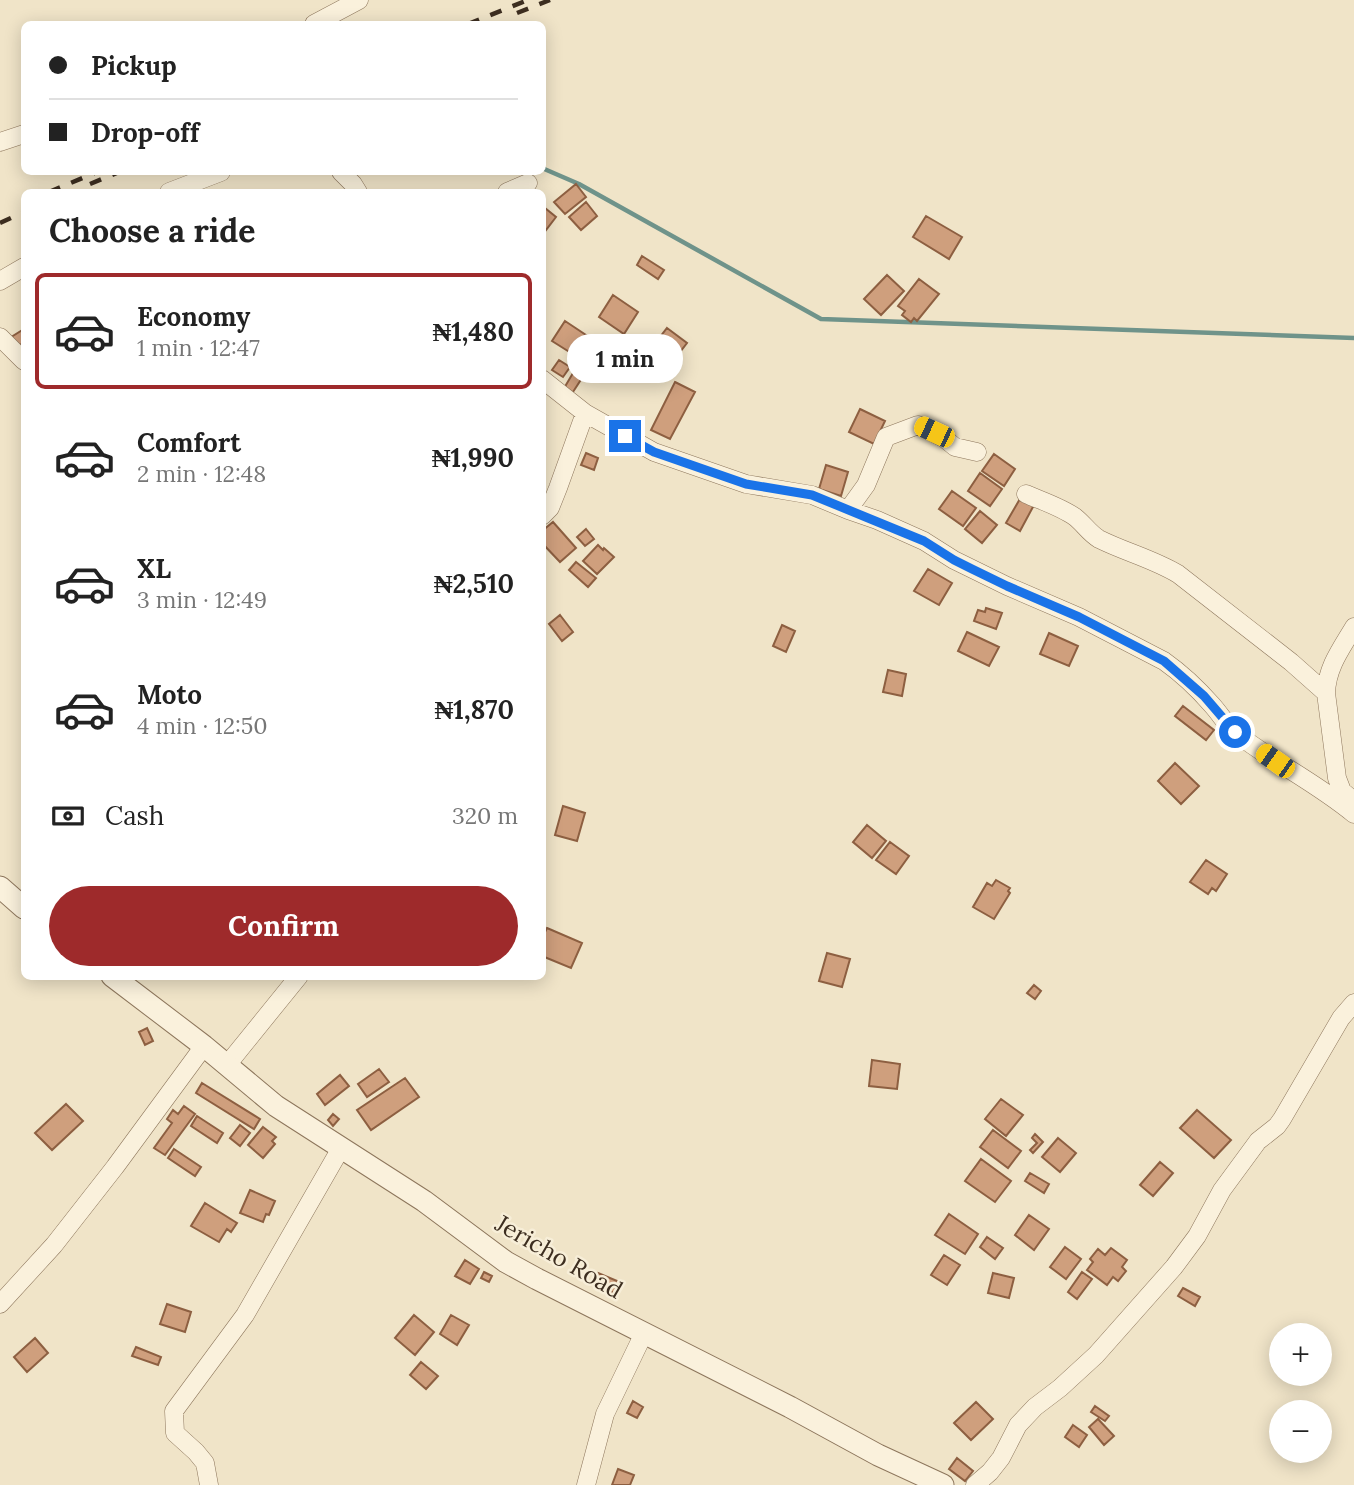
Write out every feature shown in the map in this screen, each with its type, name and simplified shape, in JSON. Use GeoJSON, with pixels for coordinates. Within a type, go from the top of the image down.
{"type":"FeatureCollection","features":[{"type":"Feature","properties":{"kind":"street"},"geometry":{"type":"LineString","coordinates":[[320,21],[359,0]]}},
{"type":"Feature","properties":{"kind":"street"},"geometry":{"type":"LineString","coordinates":[[0,142],[21,135]]}},
{"type":"Feature","properties":{"kind":"street"},"geometry":{"type":"LineString","coordinates":[[177,189],[213,175]]}},
{"type":"Feature","properties":{"kind":"street"},"geometry":{"type":"LineString","coordinates":[[344,175],[356,189]]}},
{"type":"Feature","properties":{"kind":"street"},"geometry":{"type":"LineString","coordinates":[[514,189],[528,183]]}},
{"type":"Feature","properties":{"kind":"street"},"geometry":{"type":"LineString","coordinates":[[0,281],[21,269]]}},
{"type":"Feature","properties":{"kind":"street"},"geometry":{"type":"LineString","coordinates":[[0,337],[21,358]]}},
{"type":"Feature","properties":{"kind":"street"},"geometry":{"type":"LineString","coordinates":[[546,382],[585,413],[654,452],[746,484],[812,495],[877,520],[924,541],[975,571],[1091,623],[1164,661],[1174,667],[1235,732],[1275,761],[1335,798],[1354,814]]}},
{"type":"Feature","properties":{"kind":"street"},"geometry":{"type":"LineString","coordinates":[[546,512],[558,488],[585,413]]}},
{"type":"Feature","properties":{"kind":"street"},"geometry":{"type":"LineString","coordinates":[[848,510],[866,485],[886,437],[918,425],[944,438],[955,447],[977,452]]}},
{"type":"Feature","properties":{"kind":"street"},"geometry":{"type":"LineString","coordinates":[[1026,494],[1073,516],[1103,541],[1178,574],[1326,693]]}},
{"type":"Feature","properties":{"kind":"street"},"geometry":{"type":"LineString","coordinates":[[1354,627],[1331,665],[1326,679],[1336,778],[1342,791],[1354,801]]}},
{"type":"Feature","properties":{"kind":"street"},"geometry":{"type":"LineString","coordinates":[[0,887],[21,905]]}},
{"type":"Feature","properties":{"kind":"street","name":"Jericho Road"},"geometry":{"type":"LineString","coordinates":[[117,980],[204,1046],[276,1107],[424,1201],[506,1262],[878,1455],[943,1485]]}},
{"type":"Feature","properties":{"kind":"street"},"geometry":{"type":"LineString","coordinates":[[227,1065],[296,980]]}},
{"type":"Feature","properties":{"kind":"street"},"geometry":{"type":"LineString","coordinates":[[975,1485],[1001,1458],[1018,1425],[1034,1407],[1060,1388],[1096,1355],[1174,1267],[1197,1236],[1222,1191],[1258,1141],[1282,1119],[1341,1018],[1354,1003]]}},
{"type":"Feature","properties":{"kind":"street"},"geometry":{"type":"LineString","coordinates":[[0,1304],[54,1245],[204,1046]]}},
{"type":"Feature","properties":{"kind":"street"},"geometry":{"type":"LineString","coordinates":[[209,1485],[205,1463],[197,1452],[175,1433],[174,1411],[245,1315],[341,1148]]}},
{"type":"Feature","properties":{"kind":"street"},"geometry":{"type":"LineString","coordinates":[[586,1485],[606,1414],[644,1333]]}},
{"type":"Feature","properties":{"kind":"building"},"geometry":{"type":"Polygon","coordinates":[[[576,184],[586,197],[565,214],[554,202],[576,184]]]}},
{"type":"Feature","properties":{"kind":"building"},"geometry":{"type":"Polygon","coordinates":[[[586,202],[597,216],[581,230],[569,217],[586,202]]]}},
{"type":"Feature","properties":{"kind":"building"},"geometry":{"type":"Polygon","coordinates":[[[546,209],[556,217],[546,230],[546,209]]]}},
{"type":"Feature","properties":{"kind":"building"},"geometry":{"type":"Polygon","coordinates":[[[926,216],[962,237],[949,259],[913,237],[926,216]]]}},
{"type":"Feature","properties":{"kind":"building"},"geometry":{"type":"Polygon","coordinates":[[[642,256],[664,270],[658,279],[637,265],[642,256]]]}},
{"type":"Feature","properties":{"kind":"building"},"geometry":{"type":"Polygon","coordinates":[[[887,275],[904,291],[881,315],[864,299],[887,275]]]}},
{"type":"Feature","properties":{"kind":"building"},"geometry":{"type":"Polygon","coordinates":[[[919,279],[939,294],[917,321],[914,318],[911,322],[902,315],[905,311],[898,306],[919,279]]]}},
{"type":"Feature","properties":{"kind":"building"},"geometry":{"type":"Polygon","coordinates":[[[613,295],[638,312],[624,334],[599,317],[613,295]]]}},
{"type":"Feature","properties":{"kind":"building"},"geometry":{"type":"Polygon","coordinates":[[[565,321],[592,339],[579,358],[552,341],[565,321]]]}},
{"type":"Feature","properties":{"kind":"building"},"geometry":{"type":"Polygon","coordinates":[[[667,328],[687,343],[670,365],[650,350],[667,328]]]}},
{"type":"Feature","properties":{"kind":"building"},"geometry":{"type":"Polygon","coordinates":[[[21,331],[21,344],[15,349],[8,339],[21,331]]]}},
{"type":"Feature","properties":{"kind":"building"},"geometry":{"type":"Polygon","coordinates":[[[559,360],[570,367],[563,377],[552,370],[559,360]]]}},
{"type":"Feature","properties":{"kind":"building"},"geometry":{"type":"Polygon","coordinates":[[[573,373],[582,378],[571,395],[563,390],[573,373]]]}},
{"type":"Feature","properties":{"kind":"building"},"geometry":{"type":"Polygon","coordinates":[[[675,382],[695,392],[670,439],[651,430],[675,382]]]}},
{"type":"Feature","properties":{"kind":"building"},"geometry":{"type":"Polygon","coordinates":[[[860,409],[885,421],[874,444],[849,432],[860,409]]]}},
{"type":"Feature","properties":{"kind":"building"},"geometry":{"type":"Polygon","coordinates":[[[586,453],[598,458],[594,470],[581,465],[586,453]]]}},
{"type":"Feature","properties":{"kind":"building"},"geometry":{"type":"Polygon","coordinates":[[[994,454],[1015,469],[1004,486],[982,471],[994,454]]]}},
{"type":"Feature","properties":{"kind":"building"},"geometry":{"type":"Polygon","coordinates":[[[826,465],[848,472],[841,496],[819,489],[826,465]]]}},
{"type":"Feature","properties":{"kind":"building"},"geometry":{"type":"Polygon","coordinates":[[[980,473],[1002,489],[990,506],[968,491],[980,473]]]}},
{"type":"Feature","properties":{"kind":"building"},"geometry":{"type":"Polygon","coordinates":[[[952,491],[976,508],[963,526],[939,509],[952,491]]]}},
{"type":"Feature","properties":{"kind":"building"},"geometry":{"type":"Polygon","coordinates":[[[1021,497],[1034,505],[1020,531],[1006,523],[1021,497]]]}},
{"type":"Feature","properties":{"kind":"building"},"geometry":{"type":"Polygon","coordinates":[[[980,511],[997,525],[982,543],[965,529],[980,511]]]}},
{"type":"Feature","properties":{"kind":"building"},"geometry":{"type":"Polygon","coordinates":[[[553,522],[576,548],[560,562],[546,547],[546,528],[553,522]]]}},
{"type":"Feature","properties":{"kind":"building"},"geometry":{"type":"Polygon","coordinates":[[[586,529],[594,539],[585,546],[577,537],[586,529]]]}},
{"type":"Feature","properties":{"kind":"building"},"geometry":{"type":"Polygon","coordinates":[[[598,545],[614,557],[597,574],[583,561],[598,545]]]}},
{"type":"Feature","properties":{"kind":"building"},"geometry":{"type":"Polygon","coordinates":[[[576,562],[596,578],[588,587],[569,570],[576,562]]]}},
{"type":"Feature","properties":{"kind":"building"},"geometry":{"type":"Polygon","coordinates":[[[928,569],[952,583],[939,605],[914,591],[928,569]]]}},
{"type":"Feature","properties":{"kind":"building"},"geometry":{"type":"Polygon","coordinates":[[[986,608],[1002,613],[996,629],[974,621],[978,610],[985,612],[986,608]]]}},
{"type":"Feature","properties":{"kind":"building"},"geometry":{"type":"Polygon","coordinates":[[[560,615],[573,632],[562,641],[549,624],[560,615]]]}},
{"type":"Feature","properties":{"kind":"building"},"geometry":{"type":"Polygon","coordinates":[[[782,625],[795,631],[786,652],[773,646],[782,625]]]}},
{"type":"Feature","properties":{"kind":"building"},"geometry":{"type":"Polygon","coordinates":[[[967,632],[999,647],[989,666],[958,651],[967,632]]]}},
{"type":"Feature","properties":{"kind":"building"},"geometry":{"type":"Polygon","coordinates":[[[1049,633],[1078,646],[1069,666],[1040,654],[1049,633]]]}},
{"type":"Feature","properties":{"kind":"building"},"geometry":{"type":"Polygon","coordinates":[[[888,670],[906,674],[902,696],[883,692],[888,670]]]}},
{"type":"Feature","properties":{"kind":"building"},"geometry":{"type":"Polygon","coordinates":[[[1183,706],[1214,730],[1206,740],[1175,716],[1183,706]]]}},
{"type":"Feature","properties":{"kind":"building"},"geometry":{"type":"Polygon","coordinates":[[[1175,763],[1199,786],[1181,804],[1158,781],[1175,763]]]}},
{"type":"Feature","properties":{"kind":"building"},"geometry":{"type":"Polygon","coordinates":[[[563,806],[585,813],[577,841],[555,835],[563,806]]]}},
{"type":"Feature","properties":{"kind":"building"},"geometry":{"type":"Polygon","coordinates":[[[867,825],[886,841],[872,858],[853,842],[867,825]]]}},
{"type":"Feature","properties":{"kind":"building"},"geometry":{"type":"Polygon","coordinates":[[[890,842],[909,856],[896,874],[876,860],[890,842]]]}},
{"type":"Feature","properties":{"kind":"building"},"geometry":{"type":"Polygon","coordinates":[[[1206,860],[1227,874],[1216,891],[1212,888],[1208,894],[1190,882],[1206,860]]]}},
{"type":"Feature","properties":{"kind":"building"},"geometry":{"type":"Polygon","coordinates":[[[996,880],[1010,888],[1010,893],[994,919],[973,907],[987,883],[992,886],[996,880]]]}},
{"type":"Feature","properties":{"kind":"building"},"geometry":{"type":"Polygon","coordinates":[[[547,928],[582,943],[571,968],[546,958],[547,928]]]}},
{"type":"Feature","properties":{"kind":"building"},"geometry":{"type":"Polygon","coordinates":[[[827,953],[850,959],[842,987],[819,981],[827,953]]]}},
{"type":"Feature","properties":{"kind":"building"},"geometry":{"type":"Polygon","coordinates":[[[1034,985],[1041,991],[1035,999],[1027,993],[1034,985]]]}},
{"type":"Feature","properties":{"kind":"building"},"geometry":{"type":"Polygon","coordinates":[[[147,1028],[153,1041],[145,1045],[139,1032],[147,1028]]]}},
{"type":"Feature","properties":{"kind":"building"},"geometry":{"type":"Polygon","coordinates":[[[872,1060],[900,1064],[897,1089],[869,1086],[872,1060]]]}},
{"type":"Feature","properties":{"kind":"building"},"geometry":{"type":"Polygon","coordinates":[[[379,1069],[389,1082],[367,1097],[358,1084],[379,1069]]]}},
{"type":"Feature","properties":{"kind":"building"},"geometry":{"type":"Polygon","coordinates":[[[340,1075],[349,1086],[325,1105],[317,1094],[340,1075]]]}},
{"type":"Feature","properties":{"kind":"building"},"geometry":{"type":"Polygon","coordinates":[[[405,1078],[419,1097],[371,1130],[357,1110],[405,1078]]]}},
{"type":"Feature","properties":{"kind":"building"},"geometry":{"type":"Polygon","coordinates":[[[202,1083],[260,1119],[254,1129],[196,1093],[202,1083]]]}},
{"type":"Feature","properties":{"kind":"building"},"geometry":{"type":"Polygon","coordinates":[[[1001,1099],[1023,1115],[1006,1136],[985,1119],[1001,1099]]]}},
{"type":"Feature","properties":{"kind":"building"},"geometry":{"type":"Polygon","coordinates":[[[66,1104],[83,1121],[52,1150],[35,1133],[66,1104]]]}},
{"type":"Feature","properties":{"kind":"building"},"geometry":{"type":"Polygon","coordinates":[[[184,1106],[195,1114],[165,1155],[154,1148],[172,1123],[167,1119],[173,1110],[178,1114],[184,1106]]]}},
{"type":"Feature","properties":{"kind":"building"},"geometry":{"type":"Polygon","coordinates":[[[1197,1110],[1231,1140],[1214,1158],[1180,1128],[1197,1110]]]}},
{"type":"Feature","properties":{"kind":"building"},"geometry":{"type":"Polygon","coordinates":[[[333,1114],[339,1119],[333,1126],[328,1120],[333,1114]]]}},
{"type":"Feature","properties":{"kind":"building"},"geometry":{"type":"Polygon","coordinates":[[[197,1116],[223,1133],[217,1143],[191,1126],[197,1116]]]}},
{"type":"Feature","properties":{"kind":"building"},"geometry":{"type":"Polygon","coordinates":[[[240,1125],[250,1133],[240,1146],[230,1138],[240,1125]]]}},
{"type":"Feature","properties":{"kind":"building"},"geometry":{"type":"Polygon","coordinates":[[[263,1127],[276,1137],[272,1141],[275,1144],[263,1158],[248,1145],[263,1127]]]}},
{"type":"Feature","properties":{"kind":"building"},"geometry":{"type":"Polygon","coordinates":[[[993,1130],[1021,1151],[1008,1168],[980,1147],[993,1130]]]}},
{"type":"Feature","properties":{"kind":"building"},"geometry":{"type":"Polygon","coordinates":[[[1035,1134],[1043,1142],[1033,1153],[1030,1150],[1037,1143],[1032,1138],[1035,1134]]]}},
{"type":"Feature","properties":{"kind":"building"},"geometry":{"type":"Polygon","coordinates":[[[1058,1138],[1076,1153],[1060,1172],[1042,1157],[1058,1138]]]}},
{"type":"Feature","properties":{"kind":"building"},"geometry":{"type":"Polygon","coordinates":[[[174,1149],[201,1167],[195,1176],[168,1158],[174,1149]]]}},
{"type":"Feature","properties":{"kind":"building"},"geometry":{"type":"Polygon","coordinates":[[[981,1159],[1011,1181],[995,1202],[965,1181],[981,1159]]]}},
{"type":"Feature","properties":{"kind":"building"},"geometry":{"type":"Polygon","coordinates":[[[1160,1162],[1173,1173],[1153,1196],[1140,1185],[1160,1162]]]}},
{"type":"Feature","properties":{"kind":"building"},"geometry":{"type":"Polygon","coordinates":[[[1030,1173],[1049,1184],[1044,1193],[1025,1181],[1030,1173]]]}},
{"type":"Feature","properties":{"kind":"building"},"geometry":{"type":"Polygon","coordinates":[[[250,1190],[275,1201],[263,1222],[240,1213],[250,1190]]]}},
{"type":"Feature","properties":{"kind":"building"},"geometry":{"type":"Polygon","coordinates":[[[205,1203],[237,1223],[231,1232],[227,1229],[219,1242],[191,1226],[205,1203]]]}},
{"type":"Feature","properties":{"kind":"building"},"geometry":{"type":"Polygon","coordinates":[[[949,1214],[978,1234],[965,1254],[935,1235],[949,1214]]]}},
{"type":"Feature","properties":{"kind":"building"},"geometry":{"type":"Polygon","coordinates":[[[1029,1215],[1049,1229],[1034,1250],[1015,1235],[1029,1215]]]}},
{"type":"Feature","properties":{"kind":"building"},"geometry":{"type":"Polygon","coordinates":[[[987,1237],[1003,1248],[995,1259],[980,1247],[987,1237]]]}},
{"type":"Feature","properties":{"kind":"building"},"geometry":{"type":"Polygon","coordinates":[[[1065,1247],[1081,1259],[1066,1279],[1050,1267],[1065,1247]]]}},
{"type":"Feature","properties":{"kind":"building"},"geometry":{"type":"Polygon","coordinates":[[[1111,1248],[1127,1260],[1122,1267],[1126,1271],[1118,1281],[1113,1277],[1107,1285],[1087,1270],[1093,1262],[1090,1259],[1098,1249],[1105,1255],[1111,1248]]]}},
{"type":"Feature","properties":{"kind":"building"},"geometry":{"type":"Polygon","coordinates":[[[944,1255],[960,1265],[947,1285],[931,1275],[944,1255]]]}},
{"type":"Feature","properties":{"kind":"building"},"geometry":{"type":"Polygon","coordinates":[[[465,1260],[479,1269],[470,1284],[455,1276],[465,1260]]]}},
{"type":"Feature","properties":{"kind":"building"},"geometry":{"type":"Polygon","coordinates":[[[484,1272],[492,1276],[489,1282],[481,1278],[484,1272]]]}},
{"type":"Feature","properties":{"kind":"building"},"geometry":{"type":"Polygon","coordinates":[[[1082,1272],[1092,1279],[1077,1299],[1068,1292],[1082,1272]]]}},
{"type":"Feature","properties":{"kind":"building"},"geometry":{"type":"Polygon","coordinates":[[[598,1273],[622,1283],[617,1294],[593,1284],[598,1273]]]}},
{"type":"Feature","properties":{"kind":"building"},"geometry":{"type":"Polygon","coordinates":[[[993,1273],[1014,1278],[1009,1298],[988,1293],[993,1273]]]}},
{"type":"Feature","properties":{"kind":"building"},"geometry":{"type":"Polygon","coordinates":[[[1183,1288],[1200,1297],[1195,1306],[1178,1296],[1183,1288]]]}},
{"type":"Feature","properties":{"kind":"building"},"geometry":{"type":"Polygon","coordinates":[[[167,1304],[191,1312],[185,1332],[160,1324],[167,1304]]]}},
{"type":"Feature","properties":{"kind":"building"},"geometry":{"type":"Polygon","coordinates":[[[414,1315],[434,1332],[415,1355],[395,1338],[414,1315]]]}},
{"type":"Feature","properties":{"kind":"building"},"geometry":{"type":"Polygon","coordinates":[[[451,1315],[469,1325],[457,1345],[440,1334],[451,1315]]]}},
{"type":"Feature","properties":{"kind":"building"},"geometry":{"type":"Polygon","coordinates":[[[35,1338],[48,1353],[27,1372],[14,1357],[35,1338]]]}},
{"type":"Feature","properties":{"kind":"building"},"geometry":{"type":"Polygon","coordinates":[[[136,1347],[161,1357],[158,1365],[132,1356],[136,1347]]]}},
{"type":"Feature","properties":{"kind":"building"},"geometry":{"type":"Polygon","coordinates":[[[421,1362],[438,1376],[426,1389],[410,1375],[421,1362]]]}},
{"type":"Feature","properties":{"kind":"building"},"geometry":{"type":"Polygon","coordinates":[[[633,1401],[643,1407],[637,1418],[627,1413],[633,1401]]]}},
{"type":"Feature","properties":{"kind":"building"},"geometry":{"type":"Polygon","coordinates":[[[976,1402],[993,1419],[971,1440],[954,1423],[976,1402]]]}},
{"type":"Feature","properties":{"kind":"building"},"geometry":{"type":"Polygon","coordinates":[[[1095,1406],[1109,1416],[1105,1421],[1091,1412],[1095,1406]]]}},
{"type":"Feature","properties":{"kind":"building"},"geometry":{"type":"Polygon","coordinates":[[[1098,1419],[1114,1436],[1104,1445],[1089,1427],[1098,1419]]]}},
{"type":"Feature","properties":{"kind":"building"},"geometry":{"type":"Polygon","coordinates":[[[1073,1425],[1087,1435],[1079,1447],[1065,1437],[1073,1425]]]}},
{"type":"Feature","properties":{"kind":"building"},"geometry":{"type":"Polygon","coordinates":[[[957,1458],[973,1471],[965,1481],[949,1469],[957,1458]]]}},
{"type":"Feature","properties":{"kind":"building"},"geometry":{"type":"Polygon","coordinates":[[[618,1469],[634,1475],[630,1485],[612,1485],[618,1469]]]}},
{"type":"Feature","properties":{"kind":"waterway"},"geometry":{"type":"LineString","coordinates":[[546,170],[579,184],[821,319],[1354,338]]}},
{"type":"Feature","properties":{"kind":"railway"},"geometry":{"type":"LineString","coordinates":[[476,21],[528,0]]}},
{"type":"Feature","properties":{"kind":"railway"},"geometry":{"type":"LineString","coordinates":[[517,13],[550,0]]}},
{"type":"Feature","properties":{"kind":"railway"},"geometry":{"type":"LineString","coordinates":[[56,189],[90,175]]}},
{"type":"Feature","properties":{"kind":"railway"},"geometry":{"type":"LineString","coordinates":[[90,184],[112,175]]}},
{"type":"Feature","properties":{"kind":"railway"},"geometry":{"type":"LineString","coordinates":[[0,223],[21,213]]}},
{"type":"Feature","properties":{"kind":"route"},"geometry":{"type":"LineString","coordinates":[[625,436],[654,452],[746,484],[812,495],[924,541],[954,560],[1079,617],[1174,667],[1235,732]]}}]}
